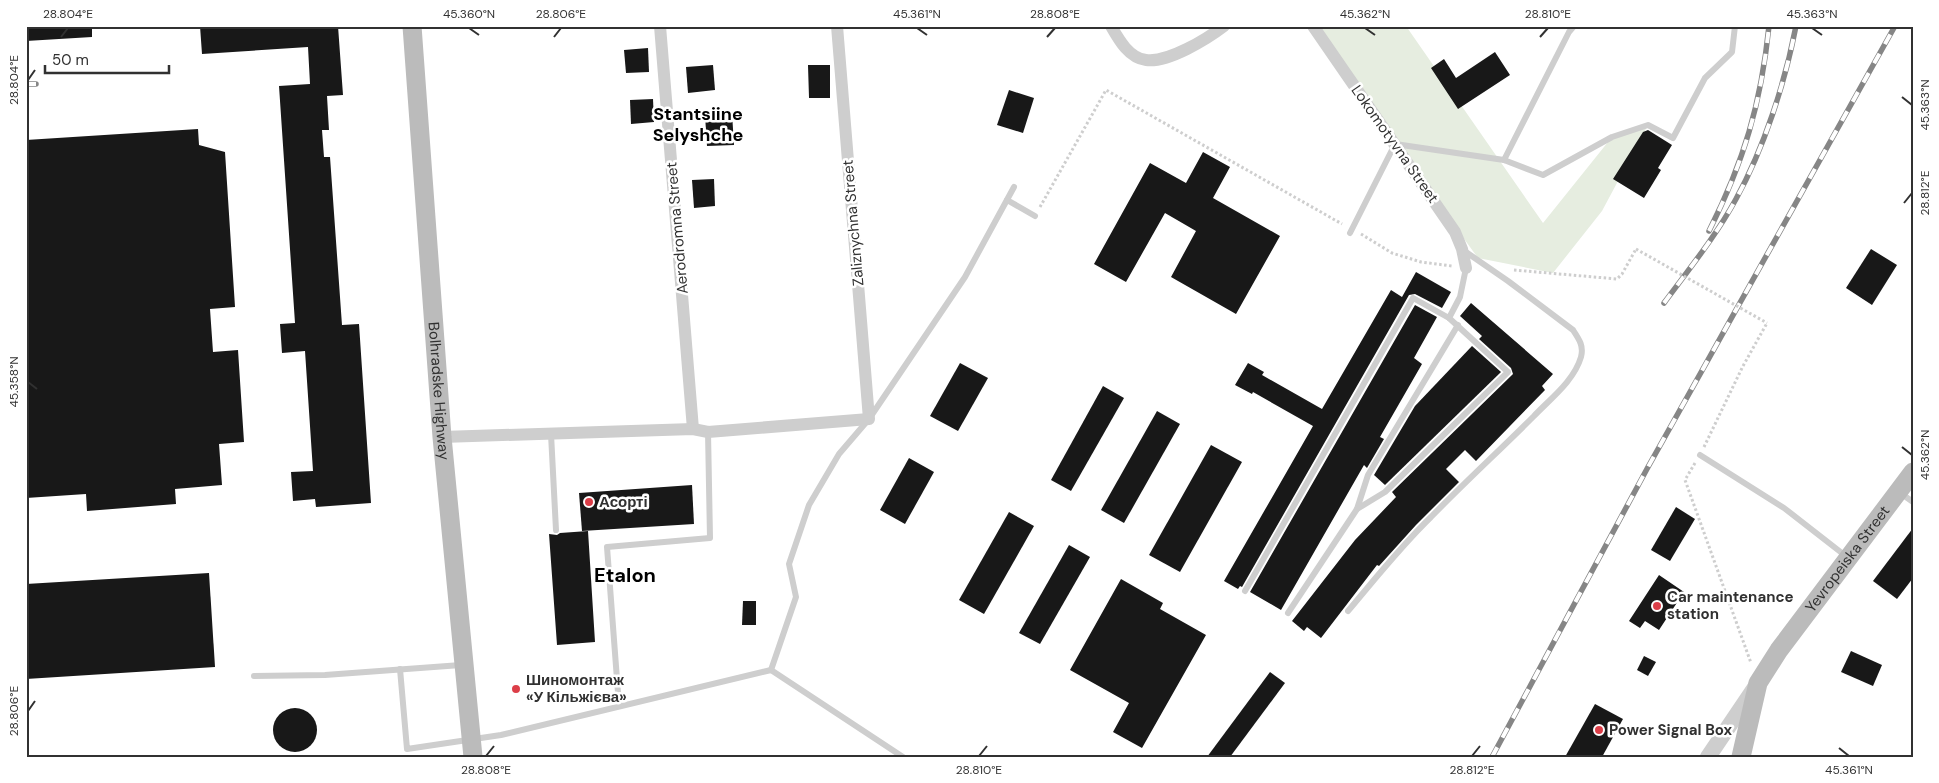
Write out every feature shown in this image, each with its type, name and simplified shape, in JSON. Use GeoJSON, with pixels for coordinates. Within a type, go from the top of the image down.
{"type":"FeatureCollection","features":[{"type":"Feature","properties":{"kind":"main road","name":"Bolhradske Highway"},"geometry":{"type":"LineString","coordinates":[[412,26],[442,437],[472,749]]}},
{"type":"Feature","properties":{"kind":"main road","name":"Yevropeiska Street"},"geometry":{"type":"LineString","coordinates":[[1740,757],[1758,683],[1779,650],[1848,558],[1905,497],[1913,472]]}},
{"type":"Feature","properties":{"kind":"street","name":"Aerodromna Street"},"geometry":{"type":"LineString","coordinates":[[660,26],[693,429]]}},
{"type":"Feature","properties":{"kind":"street","name":"Zaliznychna Street"},"geometry":{"type":"LineString","coordinates":[[837,26],[869,419]]}},
{"type":"Feature","properties":{"kind":"street"},"geometry":{"type":"LineString","coordinates":[[1111,26],[1119,41],[1131,53],[1146,60],[1163,58],[1187,49],[1224,26]]}},
{"type":"Feature","properties":{"kind":"street","name":"Lokomotyvna Street"},"geometry":{"type":"LineString","coordinates":[[1313,26],[1455,232],[1462,249],[1466,268]]}},
{"type":"Feature","properties":{"kind":"street"},"geometry":{"type":"LineString","coordinates":[[442,437],[693,429],[708,432],[869,419]]}},
{"type":"Feature","properties":{"kind":"street"},"geometry":{"type":"LineString","coordinates":[[1708,757],[1758,683]]}},
{"type":"Feature","properties":{"kind":"lane"},"geometry":{"type":"LineString","coordinates":[[1504,160],[1569,32],[1574,26]]}},
{"type":"Feature","properties":{"kind":"lane"},"geometry":{"type":"LineString","coordinates":[[1351,231],[1396,144],[1504,160],[1543,175],[1612,137],[1648,125],[1673,138],[1705,78],[1732,52],[1735,26]]}},
{"type":"Feature","properties":{"kind":"lane"},"geometry":{"type":"LineString","coordinates":[[771,670],[796,598],[789,564],[809,506],[839,454],[869,419],[965,278],[1014,187]]}},
{"type":"Feature","properties":{"kind":"lane"},"geometry":{"type":"LineString","coordinates":[[1007,200],[1035,216]]}},
{"type":"Feature","properties":{"kind":"lane"},"geometry":{"type":"LineString","coordinates":[[1348,610],[1430,517],[1561,387],[1574,372],[1580,358],[1582,348],[1580,340],[1573,330],[1462,249]]}},
{"type":"Feature","properties":{"kind":"lane"},"geometry":{"type":"LineString","coordinates":[[1449,318],[1460,297],[1466,268]]}},
{"type":"Feature","properties":{"kind":"lane"},"geometry":{"type":"LineString","coordinates":[[1245,591],[1413,298],[1458,325],[1508,372],[1386,492],[1358,509]]}},
{"type":"Feature","properties":{"kind":"lane"},"geometry":{"type":"LineString","coordinates":[[1288,613],[1358,509],[1368,475],[1458,325]]}},
{"type":"Feature","properties":{"kind":"lane"},"geometry":{"type":"LineString","coordinates":[[619,706],[607,547],[710,538],[708,432]]}},
{"type":"Feature","properties":{"kind":"lane"},"geometry":{"type":"LineString","coordinates":[[551,434],[556,530]]}},
{"type":"Feature","properties":{"kind":"lane"},"geometry":{"type":"LineString","coordinates":[[1700,455],[1784,508],[1848,558]]}},
{"type":"Feature","properties":{"kind":"lane"},"geometry":{"type":"LineString","coordinates":[[254,676],[325,674],[463,665]]}},
{"type":"Feature","properties":{"kind":"lane"},"geometry":{"type":"LineString","coordinates":[[400,670],[407,749],[472,749],[619,706],[771,670],[903,757]]}},
{"type":"Feature","properties":{"kind":"path"},"geometry":{"type":"LineString","coordinates":[[1035,216],[1106,90],[1392,254],[1421,262],[1466,268]]}},
{"type":"Feature","properties":{"kind":"path"},"geometry":{"type":"LineString","coordinates":[[1491,269],[1616,279],[1622,274],[1636,249],[1768,323],[1743,366],[1686,480],[1758,683]]}},
{"type":"Feature","properties":{"kind":"shaded area"},"geometry":{"type":"Polygon","coordinates":[[[1314,26],[1406,26],[1543,223],[1612,137],[1648,125],[1602,211],[1553,273],[1478,258],[1395,144],[1314,26]]]}},
{"type":"Feature","properties":{"kind":"building"},"geometry":{"type":"Polygon","coordinates":[[[26,26],[92,26],[92,37],[26,41],[26,26]]]}},
{"type":"Feature","properties":{"kind":"building"},"geometry":{"type":"Polygon","coordinates":[[[200,26],[338,26],[343,95],[327,96],[329,130],[322,130],[324,157],[330,157],[342,325],[359,324],[371,503],[316,507],[315,499],[293,501],[291,472],[313,471],[305,351],[282,353],[280,324],[295,323],[279,86],[310,84],[308,47],[202,54],[200,26]]]}},
{"type":"Feature","properties":{"kind":"building"},"geometry":{"type":"Polygon","coordinates":[[[648,48],[649,72],[626,73],[624,50],[648,48]]]}},
{"type":"Feature","properties":{"kind":"building"},"geometry":{"type":"Polygon","coordinates":[[[1495,52],[1510,75],[1458,109],[1431,68],[1444,59],[1456,78],[1495,52]]]}},
{"type":"Feature","properties":{"kind":"building"},"geometry":{"type":"Polygon","coordinates":[[[713,65],[715,90],[688,93],[686,67],[713,65]]]}},
{"type":"Feature","properties":{"kind":"building"},"geometry":{"type":"Polygon","coordinates":[[[808,65],[830,65],[830,98],[809,98],[808,65]]]}},
{"type":"Feature","properties":{"kind":"building"},"geometry":{"type":"Polygon","coordinates":[[[1009,90],[1034,98],[1023,133],[997,125],[1009,90]]]}},
{"type":"Feature","properties":{"kind":"building"},"geometry":{"type":"Polygon","coordinates":[[[653,99],[654,122],[631,124],[630,100],[653,99]]]}},
{"type":"Feature","properties":{"kind":"building"},"geometry":{"type":"Polygon","coordinates":[[[732,113],[734,145],[707,146],[705,115],[732,113]]]}},
{"type":"Feature","properties":{"kind":"building"},"geometry":{"type":"Polygon","coordinates":[[[198,129],[199,145],[225,152],[235,307],[210,309],[213,352],[238,350],[244,442],[219,444],[222,485],[175,489],[176,504],[87,511],[86,494],[26,498],[26,140],[198,129]]]}},
{"type":"Feature","properties":{"kind":"building"},"geometry":{"type":"Polygon","coordinates":[[[1648,130],[1672,145],[1658,168],[1661,170],[1644,198],[1613,179],[1643,132],[1648,130]]]}},
{"type":"Feature","properties":{"kind":"building"},"geometry":{"type":"Polygon","coordinates":[[[1203,152],[1230,167],[1213,198],[1280,236],[1236,314],[1171,277],[1196,231],[1165,213],[1126,282],[1094,264],[1150,163],[1186,183],[1203,152]]]}},
{"type":"Feature","properties":{"kind":"building"},"geometry":{"type":"Polygon","coordinates":[[[714,179],[715,206],[694,208],[692,180],[714,179]]]}},
{"type":"Feature","properties":{"kind":"building"},"geometry":{"type":"Polygon","coordinates":[[[1871,249],[1897,265],[1872,305],[1846,288],[1871,249]]]}},
{"type":"Feature","properties":{"kind":"building"},"geometry":{"type":"Polygon","coordinates":[[[1416,272],[1451,292],[1442,308],[1415,294],[1409,295],[1242,587],[1240,586],[1238,589],[1224,581],[1313,426],[1253,392],[1252,394],[1235,385],[1248,363],[1264,372],[1262,375],[1322,409],[1391,290],[1402,297],[1416,272]]]}},
{"type":"Feature","properties":{"kind":"building"},"geometry":{"type":"Polygon","coordinates":[[[1471,303],[1553,374],[1542,386],[1545,390],[1476,461],[1465,450],[1446,469],[1459,482],[1379,566],[1377,565],[1321,638],[1307,627],[1304,631],[1292,621],[1355,540],[1396,497],[1392,492],[1513,374],[1511,368],[1479,339],[1482,336],[1460,316],[1471,303]]]}},
{"type":"Feature","properties":{"kind":"building"},"geometry":{"type":"Polygon","coordinates":[[[1415,305],[1437,317],[1414,358],[1422,364],[1380,437],[1384,439],[1367,468],[1364,465],[1281,610],[1250,592],[1415,305]]]}},
{"type":"Feature","properties":{"kind":"building"},"geometry":{"type":"Polygon","coordinates":[[[1472,346],[1501,372],[1385,485],[1374,475],[1415,406],[1472,346]]]}},
{"type":"Feature","properties":{"kind":"building"},"geometry":{"type":"Polygon","coordinates":[[[960,363],[988,378],[958,431],[930,416],[960,363]]]}},
{"type":"Feature","properties":{"kind":"building"},"geometry":{"type":"Polygon","coordinates":[[[1103,386],[1124,398],[1071,491],[1051,480],[1103,386]]]}},
{"type":"Feature","properties":{"kind":"building"},"geometry":{"type":"Polygon","coordinates":[[[1157,411],[1180,424],[1124,523],[1101,510],[1157,411]]]}},
{"type":"Feature","properties":{"kind":"building"},"geometry":{"type":"Polygon","coordinates":[[[1211,445],[1242,462],[1180,572],[1149,555],[1211,445]]]}},
{"type":"Feature","properties":{"kind":"building"},"geometry":{"type":"Polygon","coordinates":[[[909,458],[934,472],[905,524],[880,510],[909,458]]]}},
{"type":"Feature","properties":{"kind":"building"},"geometry":{"type":"Polygon","coordinates":[[[692,485],[694,524],[582,531],[579,493],[692,485]]]}},
{"type":"Feature","properties":{"kind":"building"},"geometry":{"type":"Polygon","coordinates":[[[1676,507],[1695,519],[1670,561],[1651,550],[1676,507]]]}},
{"type":"Feature","properties":{"kind":"building"},"geometry":{"type":"Polygon","coordinates":[[[1009,512],[1034,526],[984,614],[959,600],[1009,512]]]}},
{"type":"Feature","properties":{"kind":"building"},"geometry":{"type":"Polygon","coordinates":[[[1913,528],[1913,578],[1897,599],[1873,581],[1913,528]]]}},
{"type":"Feature","properties":{"kind":"building"},"geometry":{"type":"Polygon","coordinates":[[[588,531],[595,642],[557,645],[549,534],[557,535],[560,533],[588,531]]]}},
{"type":"Feature","properties":{"kind":"building"},"geometry":{"type":"Polygon","coordinates":[[[1069,545],[1090,557],[1040,644],[1019,633],[1069,545]]]}},
{"type":"Feature","properties":{"kind":"building"},"geometry":{"type":"Polygon","coordinates":[[[209,573],[215,667],[26,679],[26,584],[209,573]]]}},
{"type":"Feature","properties":{"kind":"building","name":"Car maintenance station"},"geometry":{"type":"Polygon","coordinates":[[[1659,575],[1684,592],[1659,630],[1645,621],[1640,628],[1629,621],[1659,575]]]}},
{"type":"Feature","properties":{"kind":"building"},"geometry":{"type":"Polygon","coordinates":[[[1121,579],[1163,603],[1160,609],[1206,635],[1142,748],[1113,732],[1129,703],[1070,670],[1121,579]]]}},
{"type":"Feature","properties":{"kind":"building"},"geometry":{"type":"Polygon","coordinates":[[[743,601],[756,601],[756,625],[742,625],[743,601]]]}},
{"type":"Feature","properties":{"kind":"building"},"geometry":{"type":"Polygon","coordinates":[[[1851,651],[1882,665],[1873,686],[1841,672],[1851,651]]]}},
{"type":"Feature","properties":{"kind":"building"},"geometry":{"type":"Polygon","coordinates":[[[1644,656],[1656,662],[1648,676],[1637,670],[1644,656]]]}},
{"type":"Feature","properties":{"kind":"building"},"geometry":{"type":"Polygon","coordinates":[[[1270,672],[1285,683],[1230,757],[1207,757],[1270,672]]]}},
{"type":"Feature","properties":{"kind":"building","name":"Power Signal Box"},"geometry":{"type":"Polygon","coordinates":[[[1595,704],[1623,719],[1602,757],[1565,757],[1595,704]]]}},
{"type":"Feature","properties":{"kind":"building"},"geometry":{"type":"Polygon","coordinates":[[[295,708],[307,712],[313,718],[317,730],[313,742],[307,748],[295,752],[283,748],[277,742],[273,730],[277,718],[283,712],[295,708]]]}},
{"type":"Feature","properties":{"kind":"railway"},"geometry":{"type":"LineString","coordinates":[[1709,231],[1732,180],[1749,132],[1761,81],[1769,26]]}},
{"type":"Feature","properties":{"kind":"railway"},"geometry":{"type":"LineString","coordinates":[[1664,303],[1720,226],[1746,179],[1756,158],[1780,92],[1796,26]]}},
{"type":"Feature","properties":{"kind":"railway"},"geometry":{"type":"LineString","coordinates":[[1492,757],[1648,467],[1895,26]]}},
{"type":"Feature","properties":{"kind":"railway"},"geometry":{"type":"LineString","coordinates":[[26,84],[36,84]]}},
{"type":"Feature","properties":{"kind":"place","name":"Асорті"},"geometry":{"type":"Point","coordinates":[589,502]}},
{"type":"Feature","properties":{"kind":"place","name":"Car maintenance station"},"geometry":{"type":"Point","coordinates":[1657,606]}},
{"type":"Feature","properties":{"kind":"place","name":"Шиномонтаж «У Кільжієва»"},"geometry":{"type":"Point","coordinates":[516,689]}},
{"type":"Feature","properties":{"kind":"place","name":"Power Signal Box"},"geometry":{"type":"Point","coordinates":[1599,730]}},
{"type":"Feature","properties":{"kind":"district","name":"Stantsiine Selyshche"},"geometry":{"type":"Point","coordinates":[698,124]}},
{"type":"Feature","properties":{"kind":"district","name":"Etalon"},"geometry":{"type":"Point","coordinates":[625,575]}}]}
